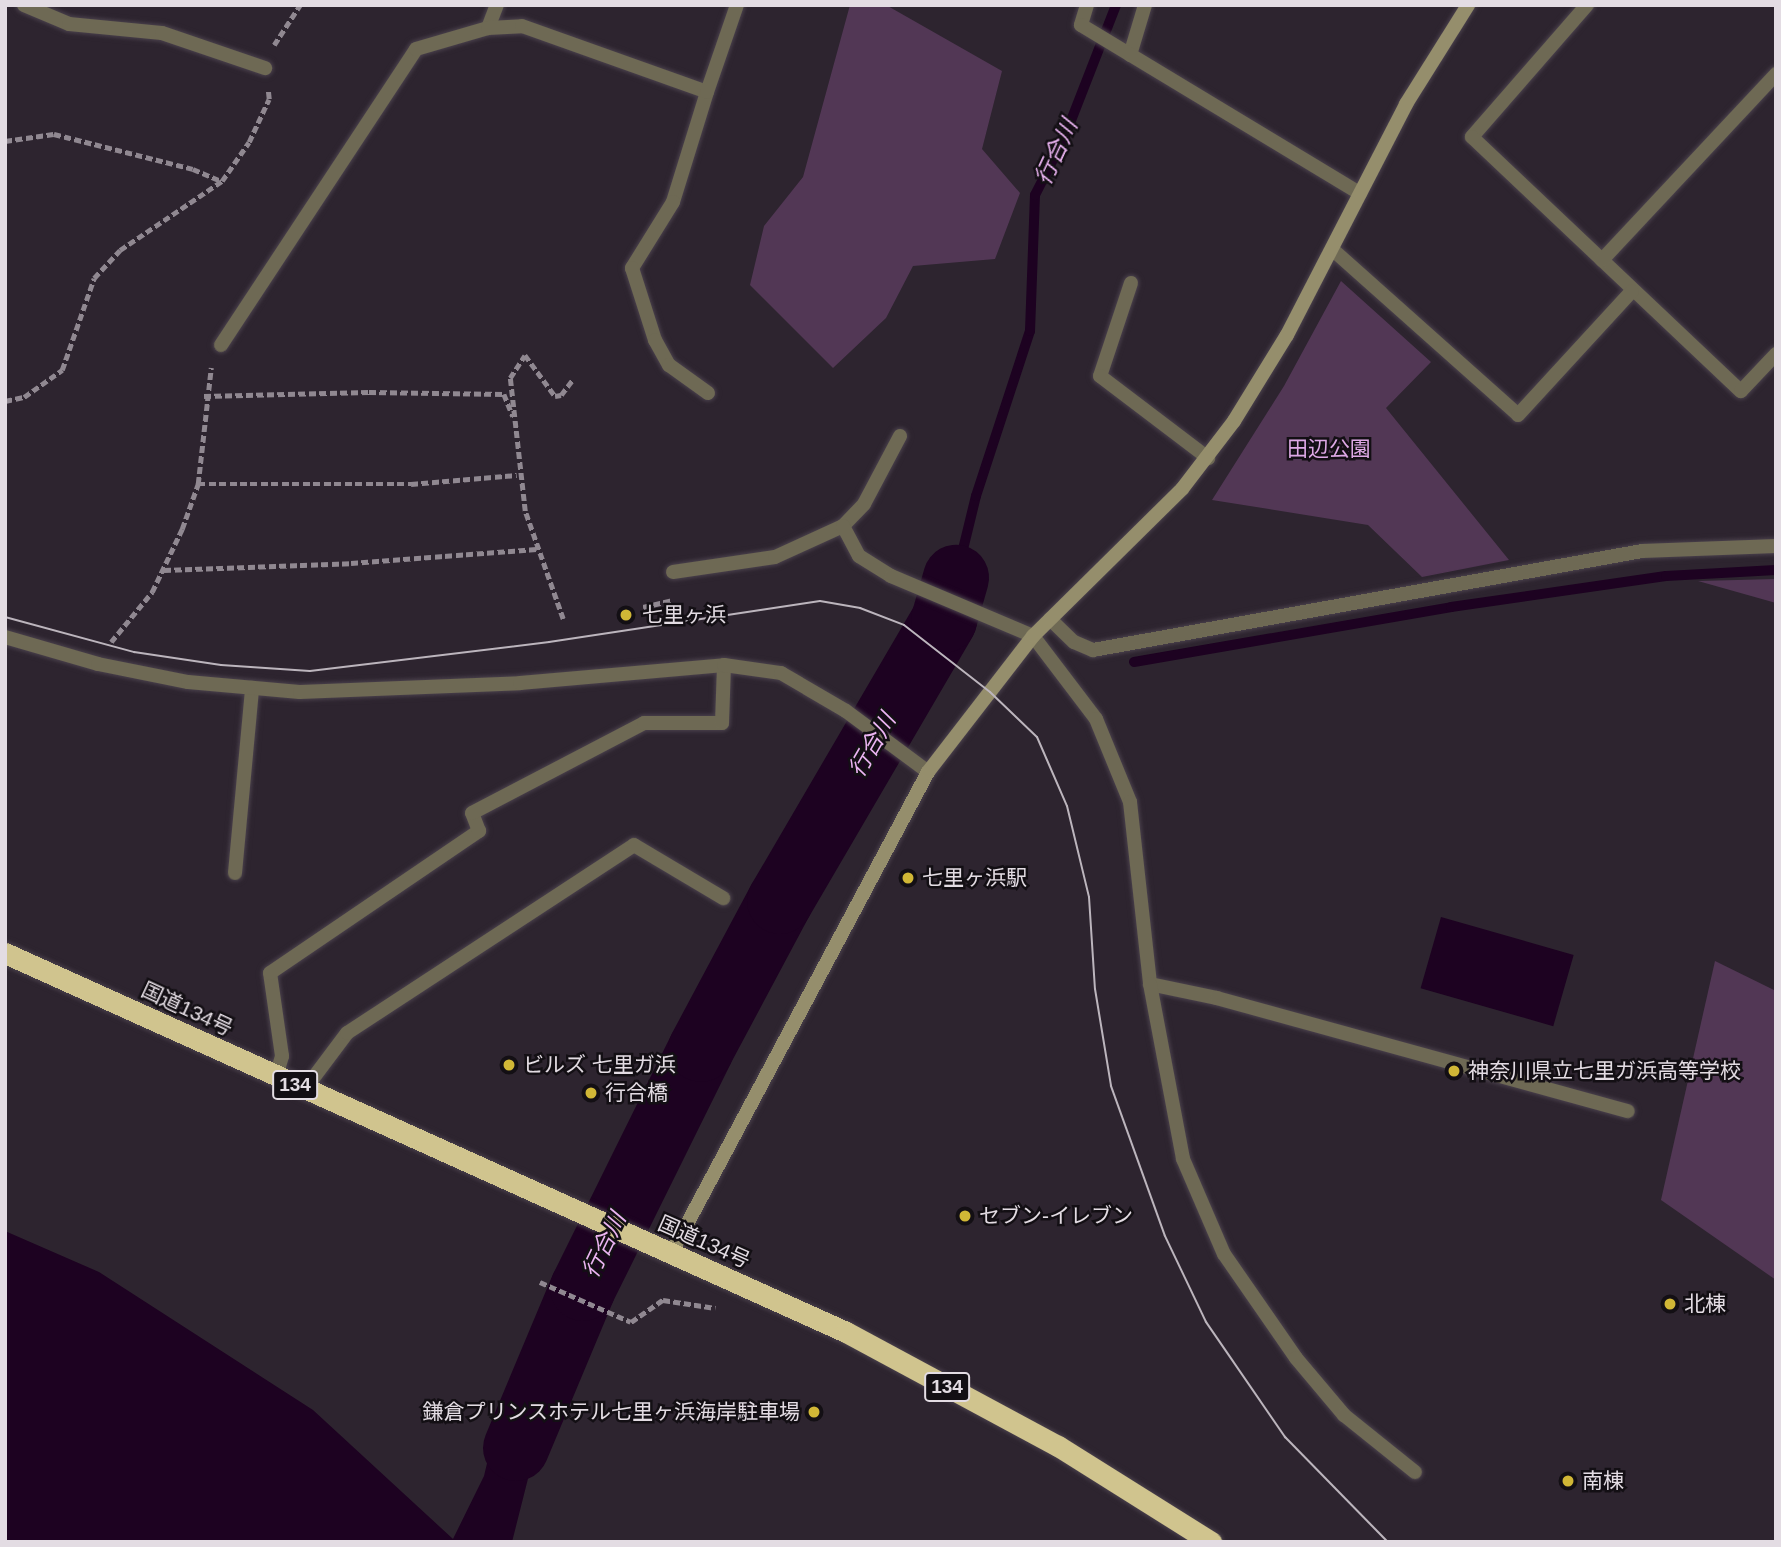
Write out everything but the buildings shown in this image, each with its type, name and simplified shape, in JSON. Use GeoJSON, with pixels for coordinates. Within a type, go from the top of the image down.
{"type":"FeatureCollection","features":[{"type":"Feature","properties":{"kind":"highway","name":"国道134号"},"geometry":{"type":"LineString","coordinates":[[5,953],[846,1332],[1058,1446],[1211,1542]]}},
{"type":"Feature","properties":{"kind":"street"},"geometry":{"type":"LineString","coordinates":[[24,5],[69,24],[162,33],[265,68]]}},
{"type":"Feature","properties":{"kind":"street"},"geometry":{"type":"LineString","coordinates":[[488,28],[497,5]]}},
{"type":"Feature","properties":{"kind":"street"},"geometry":{"type":"LineString","coordinates":[[708,393],[669,365],[655,340],[632,268],[673,202],[737,5]]}},
{"type":"Feature","properties":{"kind":"street"},"geometry":{"type":"LineString","coordinates":[[1087,5],[1081,25],[1360,193]]}},
{"type":"Feature","properties":{"kind":"street"},"geometry":{"type":"LineString","coordinates":[[1130,55],[1145,5]]}},
{"type":"Feature","properties":{"kind":"street"},"geometry":{"type":"LineString","coordinates":[[671,1254],[928,772],[1033,636],[1208,458],[1287,335],[1406,104],[1468,5]]}},
{"type":"Feature","properties":{"kind":"street"},"geometry":{"type":"LineString","coordinates":[[1587,5],[1472,137],[1741,391],[1776,354]]}},
{"type":"Feature","properties":{"kind":"street"},"geometry":{"type":"LineString","coordinates":[[221,345],[416,49],[488,28],[522,26],[708,92]]}},
{"type":"Feature","properties":{"kind":"street"},"geometry":{"type":"LineString","coordinates":[[1602,260],[1776,74]]}},
{"type":"Feature","properties":{"kind":"street"},"geometry":{"type":"LineString","coordinates":[[1332,249],[1518,415],[1632,290]]}},
{"type":"Feature","properties":{"kind":"street"},"geometry":{"type":"LineString","coordinates":[[1131,283],[1100,376],[1208,458]]}},
{"type":"Feature","properties":{"kind":"street"},"geometry":{"type":"LineString","coordinates":[[673,572],[775,557],[843,526],[864,504],[900,436]]}},
{"type":"Feature","properties":{"kind":"street"},"geometry":{"type":"LineString","coordinates":[[843,526],[859,556],[891,576],[1033,636],[1096,719],[1130,802],[1150,984],[1183,1158],[1224,1254],[1296,1358],[1344,1415],[1415,1472]]}},
{"type":"Feature","properties":{"kind":"street"},"geometry":{"type":"LineString","coordinates":[[1050,619],[1073,642],[1093,650],[1642,551],[1776,546]]}},
{"type":"Feature","properties":{"kind":"street"},"geometry":{"type":"LineString","coordinates":[[5,637],[98,664],[188,682],[300,692],[507,683],[724,665],[781,673],[846,711],[928,772]]}},
{"type":"Feature","properties":{"kind":"street"},"geometry":{"type":"LineString","coordinates":[[276,1076],[282,1056],[270,973],[479,831],[472,813],[644,723],[722,723],[724,665]]}},
{"type":"Feature","properties":{"kind":"street"},"geometry":{"type":"LineString","coordinates":[[234,873],[252,688]]}},
{"type":"Feature","properties":{"kind":"street"},"geometry":{"type":"LineString","coordinates":[[305,1088],[347,1032],[634,845],[723,898]]}},
{"type":"Feature","properties":{"kind":"street"},"geometry":{"type":"LineString","coordinates":[[1150,984],[1217,998],[1628,1111]]}},
{"type":"Feature","properties":{"kind":"path"},"geometry":{"type":"LineString","coordinates":[[5,401],[24,397],[62,370],[94,278],[120,250],[222,181],[249,142],[269,99],[265,68],[277,37],[300,5]]}},
{"type":"Feature","properties":{"kind":"path"},"geometry":{"type":"LineString","coordinates":[[5,141],[54,134],[193,169],[222,181]]}},
{"type":"Feature","properties":{"kind":"path"},"geometry":{"type":"LineString","coordinates":[[98,664],[164,570],[198,484],[204,396],[221,345]]}},
{"type":"Feature","properties":{"kind":"path"},"geometry":{"type":"LineString","coordinates":[[563,619],[517,475],[519,435],[510,378],[525,355],[555,396],[561,395],[573,379]]}},
{"type":"Feature","properties":{"kind":"path"},"geometry":{"type":"LineString","coordinates":[[204,396],[504,394],[514,416]]}},
{"type":"Feature","properties":{"kind":"path"},"geometry":{"type":"LineString","coordinates":[[198,484],[411,484],[517,475]]}},
{"type":"Feature","properties":{"kind":"path"},"geometry":{"type":"LineString","coordinates":[[164,570],[351,564],[540,549]]}},
{"type":"Feature","properties":{"kind":"path"},"geometry":{"type":"LineString","coordinates":[[540,1282],[631,1322],[663,1300],[715,1308]]}},
{"type":"Feature","properties":{"kind":"green space"},"geometry":{"type":"Polygon","coordinates":[[[850,5],[886,5],[1002,71],[982,149],[1020,193],[995,259],[913,266],[886,318],[833,368],[750,285],[764,226],[803,177],[850,5]]]}},
{"type":"Feature","properties":{"kind":"green space","name":"田辺公園"},"geometry":{"type":"Polygon","coordinates":[[[1341,281],[1431,362],[1386,408],[1509,560],[1422,577],[1368,525],[1212,500],[1284,386],[1341,281]]]}},
{"type":"Feature","properties":{"kind":"green space"},"geometry":{"type":"Polygon","coordinates":[[[1776,579],[1776,603],[1698,581],[1776,579]]]}},
{"type":"Feature","properties":{"kind":"green space"},"geometry":{"type":"Polygon","coordinates":[[[1715,961],[1776,991],[1776,1280],[1661,1200],[1715,961]]]}},
{"type":"Feature","properties":{"kind":"shaded area"},"geometry":{"type":"Polygon","coordinates":[[[1441,917],[1574,955],[1553,1026],[1421,988],[1441,917]]]}},
{"type":"Feature","properties":{"kind":"shaded area"},"geometry":{"type":"Polygon","coordinates":[[[5,1231],[99,1272],[313,1410],[453,1539],[484,1476],[494,1434],[535,1451],[512,1542],[5,1542],[5,1231]]]}},
{"type":"Feature","properties":{"kind":"waterway","name":"行合川"},"geometry":{"type":"LineString","coordinates":[[956,578],[976,496],[1030,331],[1035,195],[1065,136],[1116,5]]}},
{"type":"Feature","properties":{"kind":"waterway"},"geometry":{"type":"LineString","coordinates":[[1134,662],[1451,607],[1666,576],[1776,570]]}},
{"type":"Feature","properties":{"kind":"waterway","name":"行合川"},"geometry":{"type":"LineString","coordinates":[[516,1448],[583,1288],[701,1049],[780,901],[944,620],[956,578]]}},
{"type":"Feature","properties":{"kind":"tram line"},"geometry":{"type":"LineString","coordinates":[[5,617],[134,652],[221,665],[310,671],[549,642],[820,601],[860,608],[904,625],[990,692],[1037,737],[1067,806],[1089,897],[1095,989],[1111,1086],[1165,1236],[1206,1322],[1285,1437],[1388,1542]]}},
{"type":"Feature","properties":{"kind":"place","name":"七里ヶ浜"},"geometry":{"type":"Point","coordinates":[626,615]}},
{"type":"Feature","properties":{"kind":"place","name":"七里ヶ浜駅"},"geometry":{"type":"Point","coordinates":[908,878]}},
{"type":"Feature","properties":{"kind":"place","name":"ビルズ 七里ガ浜"},"geometry":{"type":"Point","coordinates":[509,1065]}},
{"type":"Feature","properties":{"kind":"place","name":"神奈川県立七里ガ浜高等学校"},"geometry":{"type":"Point","coordinates":[1454,1071]}},
{"type":"Feature","properties":{"kind":"place","name":"行合橋"},"geometry":{"type":"Point","coordinates":[591,1093]}},
{"type":"Feature","properties":{"kind":"place","name":"セブン-イレブン"},"geometry":{"type":"Point","coordinates":[965,1216]}},
{"type":"Feature","properties":{"kind":"place","name":"北棟"},"geometry":{"type":"Point","coordinates":[1670,1304]}},
{"type":"Feature","properties":{"kind":"place","name":"鎌倉プリンスホテル七里ヶ浜海岸駐車場"},"geometry":{"type":"Point","coordinates":[814,1412]}},
{"type":"Feature","properties":{"kind":"place","name":"南棟"},"geometry":{"type":"Point","coordinates":[1568,1481]}}]}
